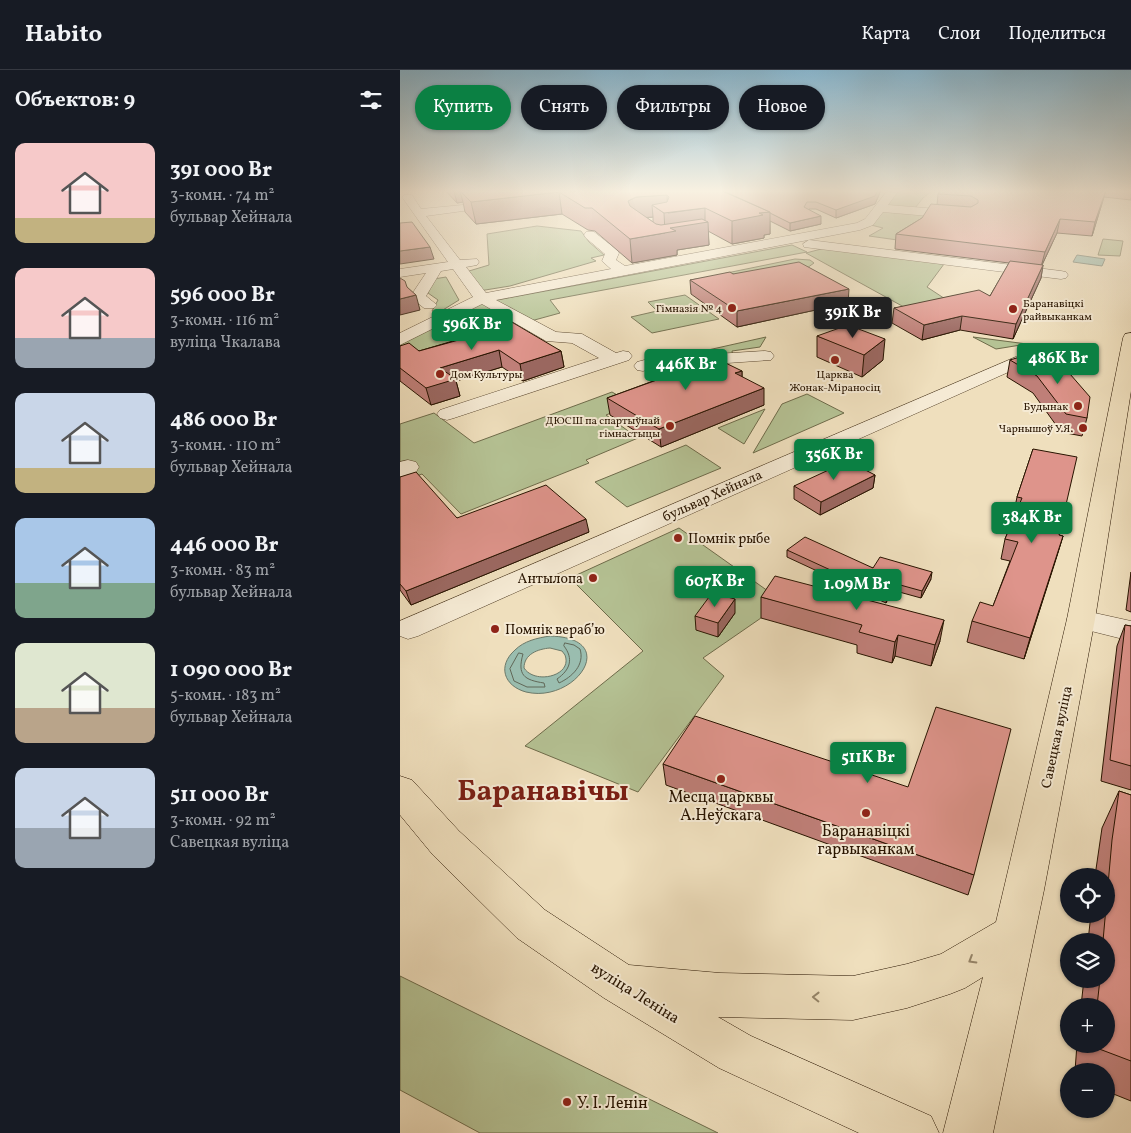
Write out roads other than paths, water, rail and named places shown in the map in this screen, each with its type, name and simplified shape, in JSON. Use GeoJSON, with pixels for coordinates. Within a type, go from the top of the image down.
{"type":"FeatureCollection","features":[{"type":"Feature","properties":{"kind":"main road","name":"Савецкая вуліца"},"geometry":{"type":"LineString","coordinates":[[968,1133],[1013,935],[1126,400],[1131,338]]}},
{"type":"Feature","properties":{"kind":"main road","name":"вуліца Леніна"},"geometry":{"type":"LineString","coordinates":[[400,790],[446,843],[531,924],[618,983],[735,1052],[914,1133]]}},
{"type":"Feature","properties":{"kind":"main road"},"geometry":{"type":"LineString","coordinates":[[618,983],[720,996],[853,998],[907,986],[950,973],[1013,935]]}},
{"type":"Feature","properties":{"kind":"street"},"geometry":{"type":"LineString","coordinates":[[438,240],[482,298],[552,338],[576,338],[618,357],[447,414]]}},
{"type":"Feature","properties":{"kind":"street"},"geometry":{"type":"LineString","coordinates":[[596,240],[612,253],[609,261],[624,272]]}},
{"type":"Feature","properties":{"kind":"street"},"geometry":{"type":"LineString","coordinates":[[713,240],[732,252]]}},
{"type":"Feature","properties":{"kind":"street"},"geometry":{"type":"LineString","coordinates":[[795,240],[828,246],[1061,275]]}},
{"type":"Feature","properties":{"kind":"street"},"geometry":{"type":"LineString","coordinates":[[400,340],[482,298],[798,240]]}},
{"type":"Feature","properties":{"kind":"street"},"geometry":{"type":"LineString","coordinates":[[828,246],[842,240]]}},
{"type":"Feature","properties":{"kind":"street"},"geometry":{"type":"LineString","coordinates":[[400,273],[472,262],[463,248],[444,248]]}},
{"type":"Feature","properties":{"kind":"street"},"geometry":{"type":"LineString","coordinates":[[430,305],[413,293],[436,268]]}},
{"type":"Feature","properties":{"kind":"street"},"geometry":{"type":"LineString","coordinates":[[643,366],[652,363],[765,356]]}},
{"type":"Feature","properties":{"kind":"street","name":"бульвар Хейнала"},"geometry":{"type":"LineString","coordinates":[[408,629],[1016,362]]}},
{"type":"Feature","properties":{"kind":"street"},"geometry":{"type":"LineString","coordinates":[[1081,619],[1131,631]]}},
{"type":"Feature","properties":{"kind":"water"},"geometry":{"type":"Polygon","coordinates":[[[1077,255],[1105,259],[1102,266],[1073,262],[1077,255]]]}},
{"type":"Feature","properties":{"kind":"water"},"geometry":{"type":"Polygon","coordinates":[[[550,636],[572,639],[584,647],[587,658],[583,669],[574,680],[561,689],[544,693],[526,692],[512,685],[508,680],[505,669],[509,656],[522,644],[550,636]],[[550,648],[536,651],[526,659],[524,668],[536,676],[552,676],[564,668],[566,662],[562,651],[550,648]]]}},
{"type":"Feature","properties":{"kind":"place","name":"Гімназія № 4"},"geometry":{"type":"Point","coordinates":[732,308]}},
{"type":"Feature","properties":{"kind":"place","name":"Баранавіцкі райвыканкам"},"geometry":{"type":"Point","coordinates":[1013,309]}},
{"type":"Feature","properties":{"kind":"place","name":"Царква Жонак-Міраносіц"},"geometry":{"type":"Point","coordinates":[835,360]}},
{"type":"Feature","properties":{"kind":"place","name":"Дом Культуры"},"geometry":{"type":"Point","coordinates":[440,374]}},
{"type":"Feature","properties":{"kind":"place","name":"Будынак"},"geometry":{"type":"Point","coordinates":[1078,406]}},
{"type":"Feature","properties":{"kind":"place","name":"ДЮСШ па спартыўнай гімнастыцы"},"geometry":{"type":"Point","coordinates":[670,426]}},
{"type":"Feature","properties":{"kind":"place","name":"Чарнышоў У.Я."},"geometry":{"type":"Point","coordinates":[1083,428]}},
{"type":"Feature","properties":{"kind":"place","name":"Помнік рыбе"},"geometry":{"type":"Point","coordinates":[678,538]}},
{"type":"Feature","properties":{"kind":"place","name":"Антылопа"},"geometry":{"type":"Point","coordinates":[593,578]}},
{"type":"Feature","properties":{"kind":"place","name":"Помнік верабʼю"},"geometry":{"type":"Point","coordinates":[495,629]}},
{"type":"Feature","properties":{"kind":"place","name":"Месца царквы А.Неўскага"},"geometry":{"type":"Point","coordinates":[721,779]}},
{"type":"Feature","properties":{"kind":"place","name":"Баранавіцкі гарвыканкам"},"geometry":{"type":"Point","coordinates":[866,813]}},
{"type":"Feature","properties":{"kind":"place","name":"У. І. Ленін"},"geometry":{"type":"Point","coordinates":[567,1102]}},
{"type":"Feature","properties":{"kind":"district","name":"Баранавічы"},"geometry":{"type":"Point","coordinates":[543,790]}}]}
